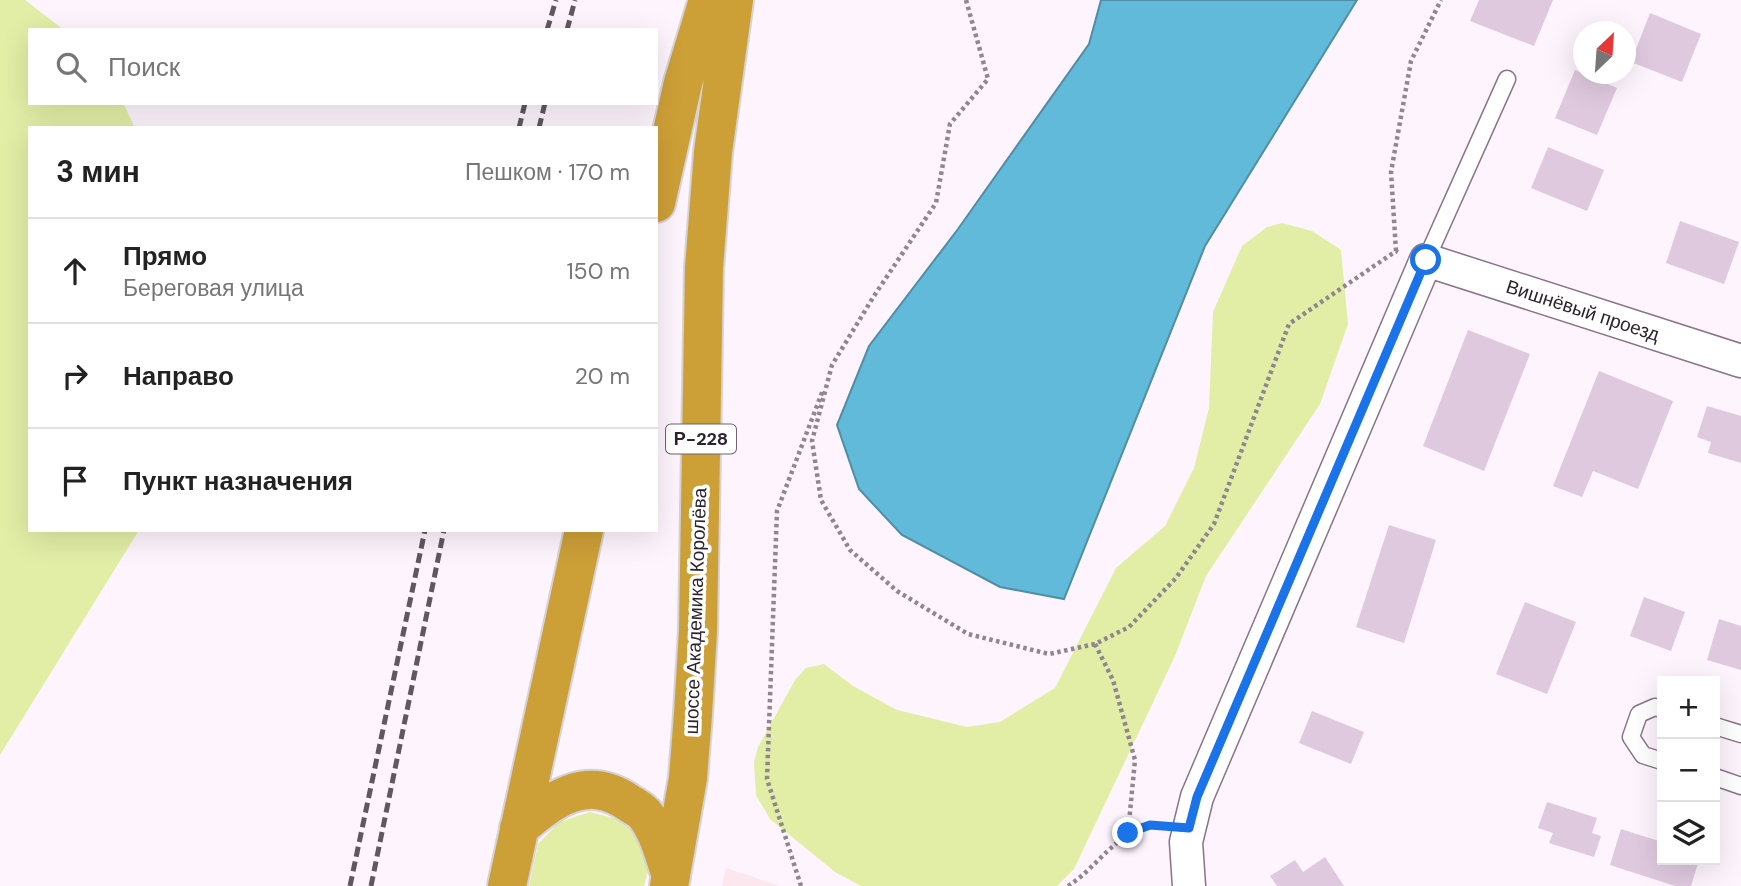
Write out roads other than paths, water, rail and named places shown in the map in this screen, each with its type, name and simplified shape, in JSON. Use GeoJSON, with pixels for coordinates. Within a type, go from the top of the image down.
{"type":"FeatureCollection","features":[{"type":"Feature","properties":{"kind":"highway"},"geometry":{"type":"LineString","coordinates":[[658,194],[682,83],[708,0]]}},
{"type":"Feature","properties":{"kind":"highway","name":"шоссе Академика Королёва"},"geometry":{"type":"LineString","coordinates":[[670,882],[688,778],[698,631],[705,255],[713,152],[734,0]]}},
{"type":"Feature","properties":{"kind":"highway"},"geometry":{"type":"LineString","coordinates":[[507,886],[584,532]]}},
{"type":"Feature","properties":{"kind":"highway"},"geometry":{"type":"LineString","coordinates":[[519,828],[548,803],[580,790],[615,793],[645,814],[660,842],[670,882]]}},
{"type":"Feature","properties":{"kind":"street","name":"Вишнёвый проезд"},"geometry":{"type":"LineString","coordinates":[[1426,260],[1741,361]]}},
{"type":"Feature","properties":{"kind":"street"},"geometry":{"type":"LineString","coordinates":[[1189,886],[1186,842],[1197,797],[1426,260]]}},
{"type":"Feature","properties":{"kind":"lane"},"geometry":{"type":"LineString","coordinates":[[1426,260],[1507,79]]}},
{"type":"Feature","properties":{"kind":"lane"},"geometry":{"type":"LineString","coordinates":[[1657,708],[1639,714],[1631,737],[1643,755],[1657,759]]}},
{"type":"Feature","properties":{"kind":"lane"},"geometry":{"type":"LineString","coordinates":[[1720,728],[1741,734]]}},
{"type":"Feature","properties":{"kind":"lane"},"geometry":{"type":"LineString","coordinates":[[1720,780],[1741,786]]}},
{"type":"Feature","properties":{"kind":"water"},"geometry":{"type":"Polygon","coordinates":[[[1101,0],[1357,0],[1205,246],[1064,599],[1000,587],[902,535],[859,489],[837,425],[869,346],[958,229],[1089,44],[1101,0]]]}},
{"type":"Feature","properties":{"kind":"railway"},"geometry":{"type":"LineString","coordinates":[[548,28],[556,0]]}},
{"type":"Feature","properties":{"kind":"railway"},"geometry":{"type":"LineString","coordinates":[[568,28],[575,0]]}},
{"type":"Feature","properties":{"kind":"railway"},"geometry":{"type":"LineString","coordinates":[[519,126],[525,105]]}},
{"type":"Feature","properties":{"kind":"railway"},"geometry":{"type":"LineString","coordinates":[[539,126],[545,105]]}},
{"type":"Feature","properties":{"kind":"railway"},"geometry":{"type":"LineString","coordinates":[[350,886],[425,532]]}},
{"type":"Feature","properties":{"kind":"railway"},"geometry":{"type":"LineString","coordinates":[[371,886],[444,532]]}}]}
